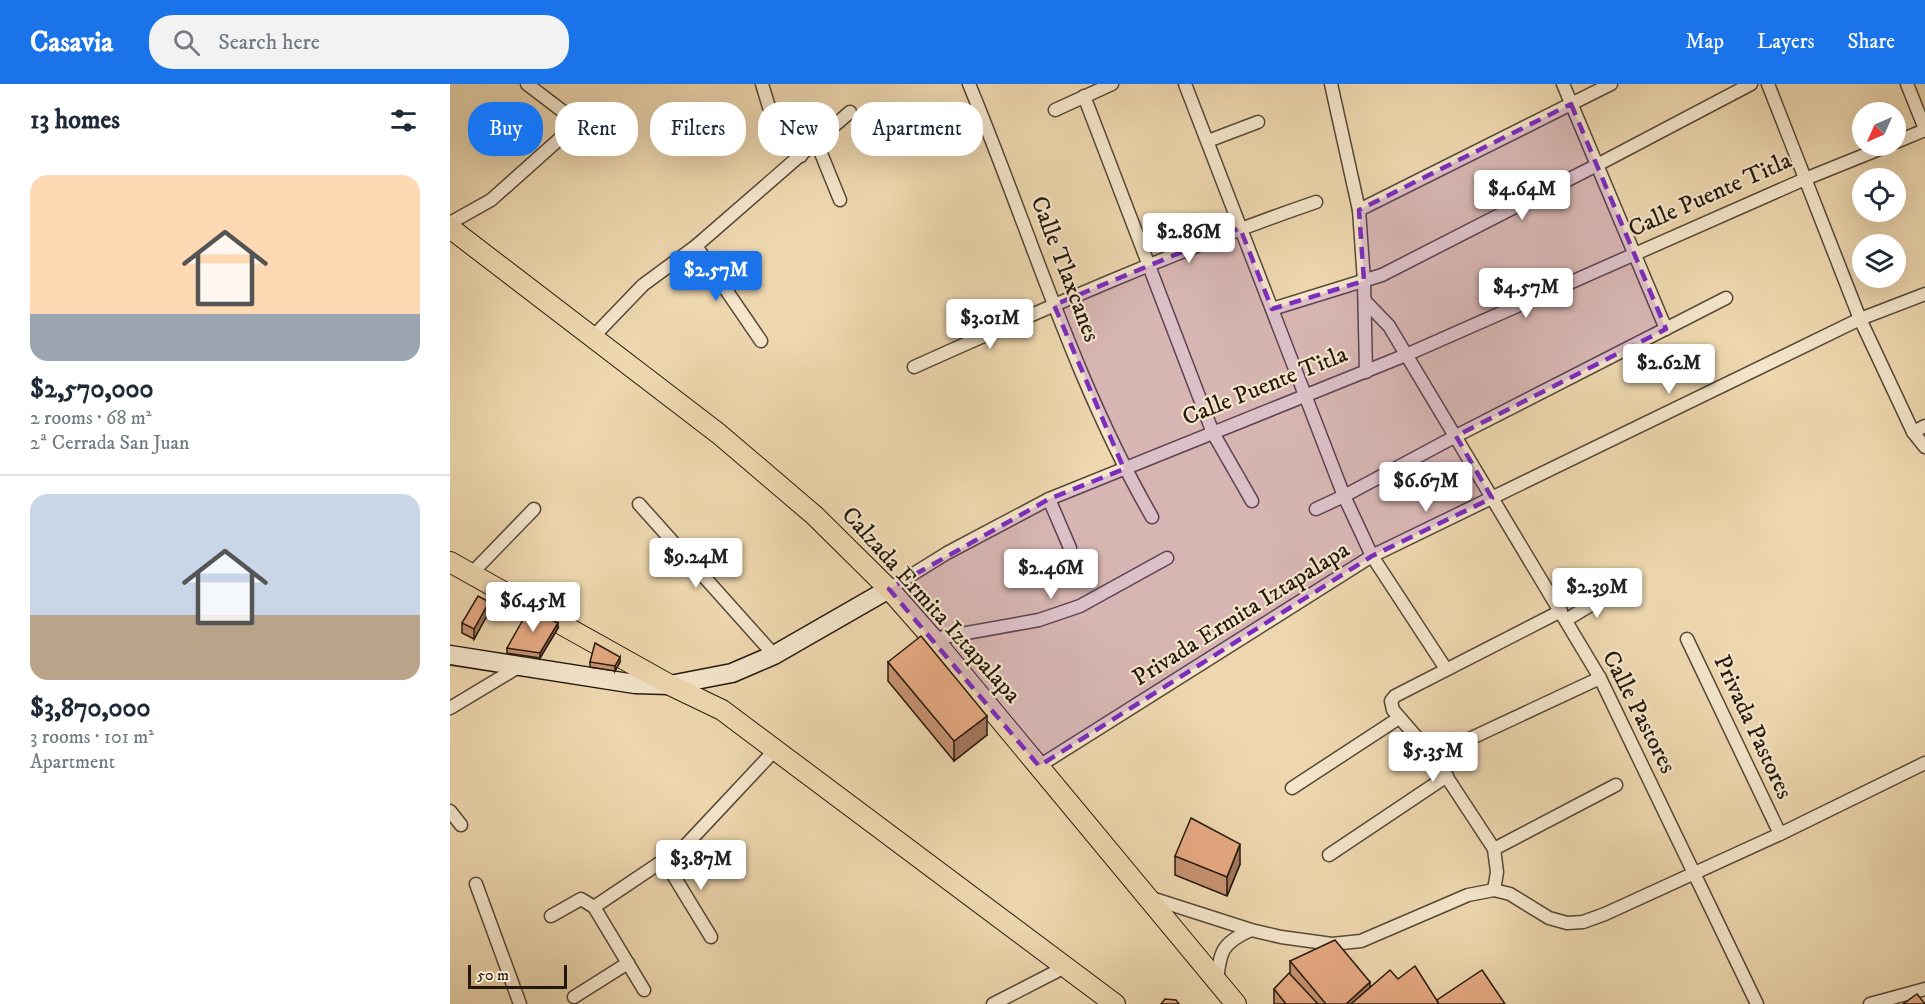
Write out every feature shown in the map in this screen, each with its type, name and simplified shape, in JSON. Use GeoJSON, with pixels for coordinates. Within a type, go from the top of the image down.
{"type":"FeatureCollection","features":[{"type":"Feature","properties":{"kind":"main road","name":"Calzada Ermita Iztapalapa"},"geometry":{"type":"LineString","coordinates":[[450,228],[719,434],[814,515],[889,589],[1236,1004]]}},
{"type":"Feature","properties":{"kind":"main road"},"geometry":{"type":"LineString","coordinates":[[450,562],[670,685],[722,710],[1115,1004]]}},
{"type":"Feature","properties":{"kind":"street"},"geometry":{"type":"LineString","coordinates":[[450,223],[491,200],[565,134],[571,121],[565,113],[527,84]]}},
{"type":"Feature","properties":{"kind":"street"},"geometry":{"type":"LineString","coordinates":[[762,84],[767,102]]}},
{"type":"Feature","properties":{"kind":"street","name":"Calle Tlaxcanes"},"geometry":{"type":"LineString","coordinates":[[969,84],[1054,305],[1124,469],[1152,517]]}},
{"type":"Feature","properties":{"kind":"street"},"geometry":{"type":"LineString","coordinates":[[1055,110],[1112,84]]}},
{"type":"Feature","properties":{"kind":"street"},"geometry":{"type":"LineString","coordinates":[[1185,84],[1344,496],[1372,556],[1446,669]]}},
{"type":"Feature","properties":{"kind":"street"},"geometry":{"type":"LineString","coordinates":[[1331,84],[1359,210],[1365,301],[1366,372]]}},
{"type":"Feature","properties":{"kind":"street"},"geometry":{"type":"LineString","coordinates":[[1563,84],[1666,330]]}},
{"type":"Feature","properties":{"kind":"street"},"geometry":{"type":"LineString","coordinates":[[1359,210],[1611,84]]}},
{"type":"Feature","properties":{"kind":"street"},"geometry":{"type":"LineString","coordinates":[[1272,309],[1382,275],[1751,84]]}},
{"type":"Feature","properties":{"kind":"street"},"geometry":{"type":"LineString","coordinates":[[1768,84],[1860,319],[1919,429],[1925,447]]}},
{"type":"Feature","properties":{"kind":"street"},"geometry":{"type":"LineString","coordinates":[[1906,138],[1925,129],[1907,84]]}},
{"type":"Feature","properties":{"kind":"street"},"geometry":{"type":"LineString","coordinates":[[1084,96],[1213,433],[1252,501]]}},
{"type":"Feature","properties":{"kind":"street"},"geometry":{"type":"LineString","coordinates":[[839,121],[850,112]]}},
{"type":"Feature","properties":{"kind":"street"},"geometry":{"type":"LineString","coordinates":[[1208,141],[1258,122]]}},
{"type":"Feature","properties":{"kind":"street"},"geometry":{"type":"LineString","coordinates":[[592,338],[643,285],[696,246],[801,156]]}},
{"type":"Feature","properties":{"kind":"street"},"geometry":{"type":"LineString","coordinates":[[822,156],[840,200]]}},
{"type":"Feature","properties":{"kind":"street","name":"Calle Puente Titla"},"geometry":{"type":"LineString","coordinates":[[450,655],[636,684],[670,685],[732,673],[774,655],[947,553],[1048,499],[1366,372],[1862,156]]}},
{"type":"Feature","properties":{"kind":"street"},"geometry":{"type":"LineString","coordinates":[[914,367],[1149,265],[1240,228],[1316,202]]}},
{"type":"Feature","properties":{"kind":"street"},"geometry":{"type":"LineString","coordinates":[[696,246],[760,340]]}},
{"type":"Feature","properties":{"kind":"street","name":"Privada Ermita Iztapalapa"},"geometry":{"type":"LineString","coordinates":[[1039,766],[1372,556],[1860,319],[1925,294]]}},
{"type":"Feature","properties":{"kind":"street"},"geometry":{"type":"LineString","coordinates":[[1316,509],[1726,298]]}},
{"type":"Feature","properties":{"kind":"street","name":"Calle Pastores"},"geometry":{"type":"LineString","coordinates":[[1365,301],[1389,326],[1600,678],[1757,1004]]}},
{"type":"Feature","properties":{"kind":"street"},"geometry":{"type":"LineString","coordinates":[[1048,499],[1070,548]]}},
{"type":"Feature","properties":{"kind":"street"},"geometry":{"type":"LineString","coordinates":[[639,504],[774,655]]}},
{"type":"Feature","properties":{"kind":"street"},"geometry":{"type":"LineString","coordinates":[[472,573],[534,509]]}},
{"type":"Feature","properties":{"kind":"street"},"geometry":{"type":"LineString","coordinates":[[933,639],[1039,620],[1080,606],[1167,558]]}},
{"type":"Feature","properties":{"kind":"street"},"geometry":{"type":"LineString","coordinates":[[1494,890],[1497,872],[1494,849],[1433,756],[1393,710],[1391,700],[1446,669],[1612,592]]}},
{"type":"Feature","properties":{"kind":"street","name":"Privada Pastores"},"geometry":{"type":"LineString","coordinates":[[1687,639],[1780,834]]}},
{"type":"Feature","properties":{"kind":"street"},"geometry":{"type":"LineString","coordinates":[[450,708],[520,666]]}},
{"type":"Feature","properties":{"kind":"street"},"geometry":{"type":"LineString","coordinates":[[1433,756],[1600,678]]}},
{"type":"Feature","properties":{"kind":"street"},"geometry":{"type":"LineString","coordinates":[[1292,788],[1399,718]]}},
{"type":"Feature","properties":{"kind":"street"},"geometry":{"type":"LineString","coordinates":[[594,907],[685,846],[775,750]]}},
{"type":"Feature","properties":{"kind":"street"},"geometry":{"type":"LineString","coordinates":[[1147,897],[1251,930],[1332,944],[1361,941],[1468,895],[1494,890],[1510,894],[1549,918],[1567,923],[1583,922],[1694,874],[1925,763]]}},
{"type":"Feature","properties":{"kind":"street"},"geometry":{"type":"LineString","coordinates":[[1329,855],[1447,776]]}},
{"type":"Feature","properties":{"kind":"street"},"geometry":{"type":"LineString","coordinates":[[1494,849],[1616,785]]}},
{"type":"Feature","properties":{"kind":"street"},"geometry":{"type":"LineString","coordinates":[[450,811],[460,825]]}},
{"type":"Feature","properties":{"kind":"street"},"geometry":{"type":"LineString","coordinates":[[664,860],[711,937]]}},
{"type":"Feature","properties":{"kind":"street"},"geometry":{"type":"LineString","coordinates":[[476,884],[520,1004]]}},
{"type":"Feature","properties":{"kind":"street"},"geometry":{"type":"LineString","coordinates":[[551,916],[581,899],[594,907],[644,990]]}},
{"type":"Feature","properties":{"kind":"street"},"geometry":{"type":"LineString","coordinates":[[1217,981],[1222,950],[1227,943],[1251,930]]}},
{"type":"Feature","properties":{"kind":"street"},"geometry":{"type":"LineString","coordinates":[[573,997],[628,963]]}},
{"type":"Feature","properties":{"kind":"street"},"geometry":{"type":"LineString","coordinates":[[993,1004],[1065,967]]}},
{"type":"Feature","properties":{"kind":"street"},"geometry":{"type":"LineString","coordinates":[[1870,1004],[1925,988]]}},
{"type":"Feature","properties":{"kind":"highlighted area"},"geometry":{"type":"Polygon","coordinates":[[[1571,104],[1666,329],[1456,436],[1492,498],[1372,556],[1039,766],[889,589],[1049,499],[1124,469],[1054,305],[1240,228],[1272,309],[1364,281],[1359,210],[1571,104]]]}},
{"type":"Feature","properties":{"kind":"building"},"geometry":{"type":"Polygon","coordinates":[[[478,596],[489,602],[474,629],[462,623],[478,596]]]}},
{"type":"Feature","properties":{"kind":"building"},"geometry":{"type":"Polygon","coordinates":[[[529,609],[558,623],[540,653],[507,648],[529,609]]]}},
{"type":"Feature","properties":{"kind":"building"},"geometry":{"type":"Polygon","coordinates":[[[921,636],[987,716],[954,741],[888,662],[921,636]]]}},
{"type":"Feature","properties":{"kind":"building"},"geometry":{"type":"Polygon","coordinates":[[[595,643],[620,657],[615,666],[590,662],[595,643]]]}},
{"type":"Feature","properties":{"kind":"building"},"geometry":{"type":"Polygon","coordinates":[[[1191,818],[1240,844],[1227,877],[1175,856],[1191,818]]]}},
{"type":"Feature","properties":{"kind":"building"},"geometry":{"type":"Polygon","coordinates":[[[1335,940],[1370,982],[1346,1004],[1326,1004],[1290,961],[1335,940]]]}},
{"type":"Feature","properties":{"kind":"building"},"geometry":{"type":"Polygon","coordinates":[[[1415,966],[1439,1004],[1351,1004],[1390,970],[1398,979],[1415,966]]]}},
{"type":"Feature","properties":{"kind":"building"},"geometry":{"type":"Polygon","coordinates":[[[1482,970],[1505,1004],[1439,1004],[1437,1000],[1482,970]]]}},
{"type":"Feature","properties":{"kind":"building"},"geometry":{"type":"Polygon","coordinates":[[[1289,973],[1318,1004],[1286,1004],[1274,989],[1289,973]]]}},
{"type":"Feature","properties":{"kind":"building"},"geometry":{"type":"Polygon","coordinates":[[[1917,994],[1925,1004],[1903,1004],[1917,994]]]}},
{"type":"Feature","properties":{"kind":"building"},"geometry":{"type":"Polygon","coordinates":[[[1165,999],[1176,1000],[1179,1004],[1161,1004],[1165,999]]]}}]}
